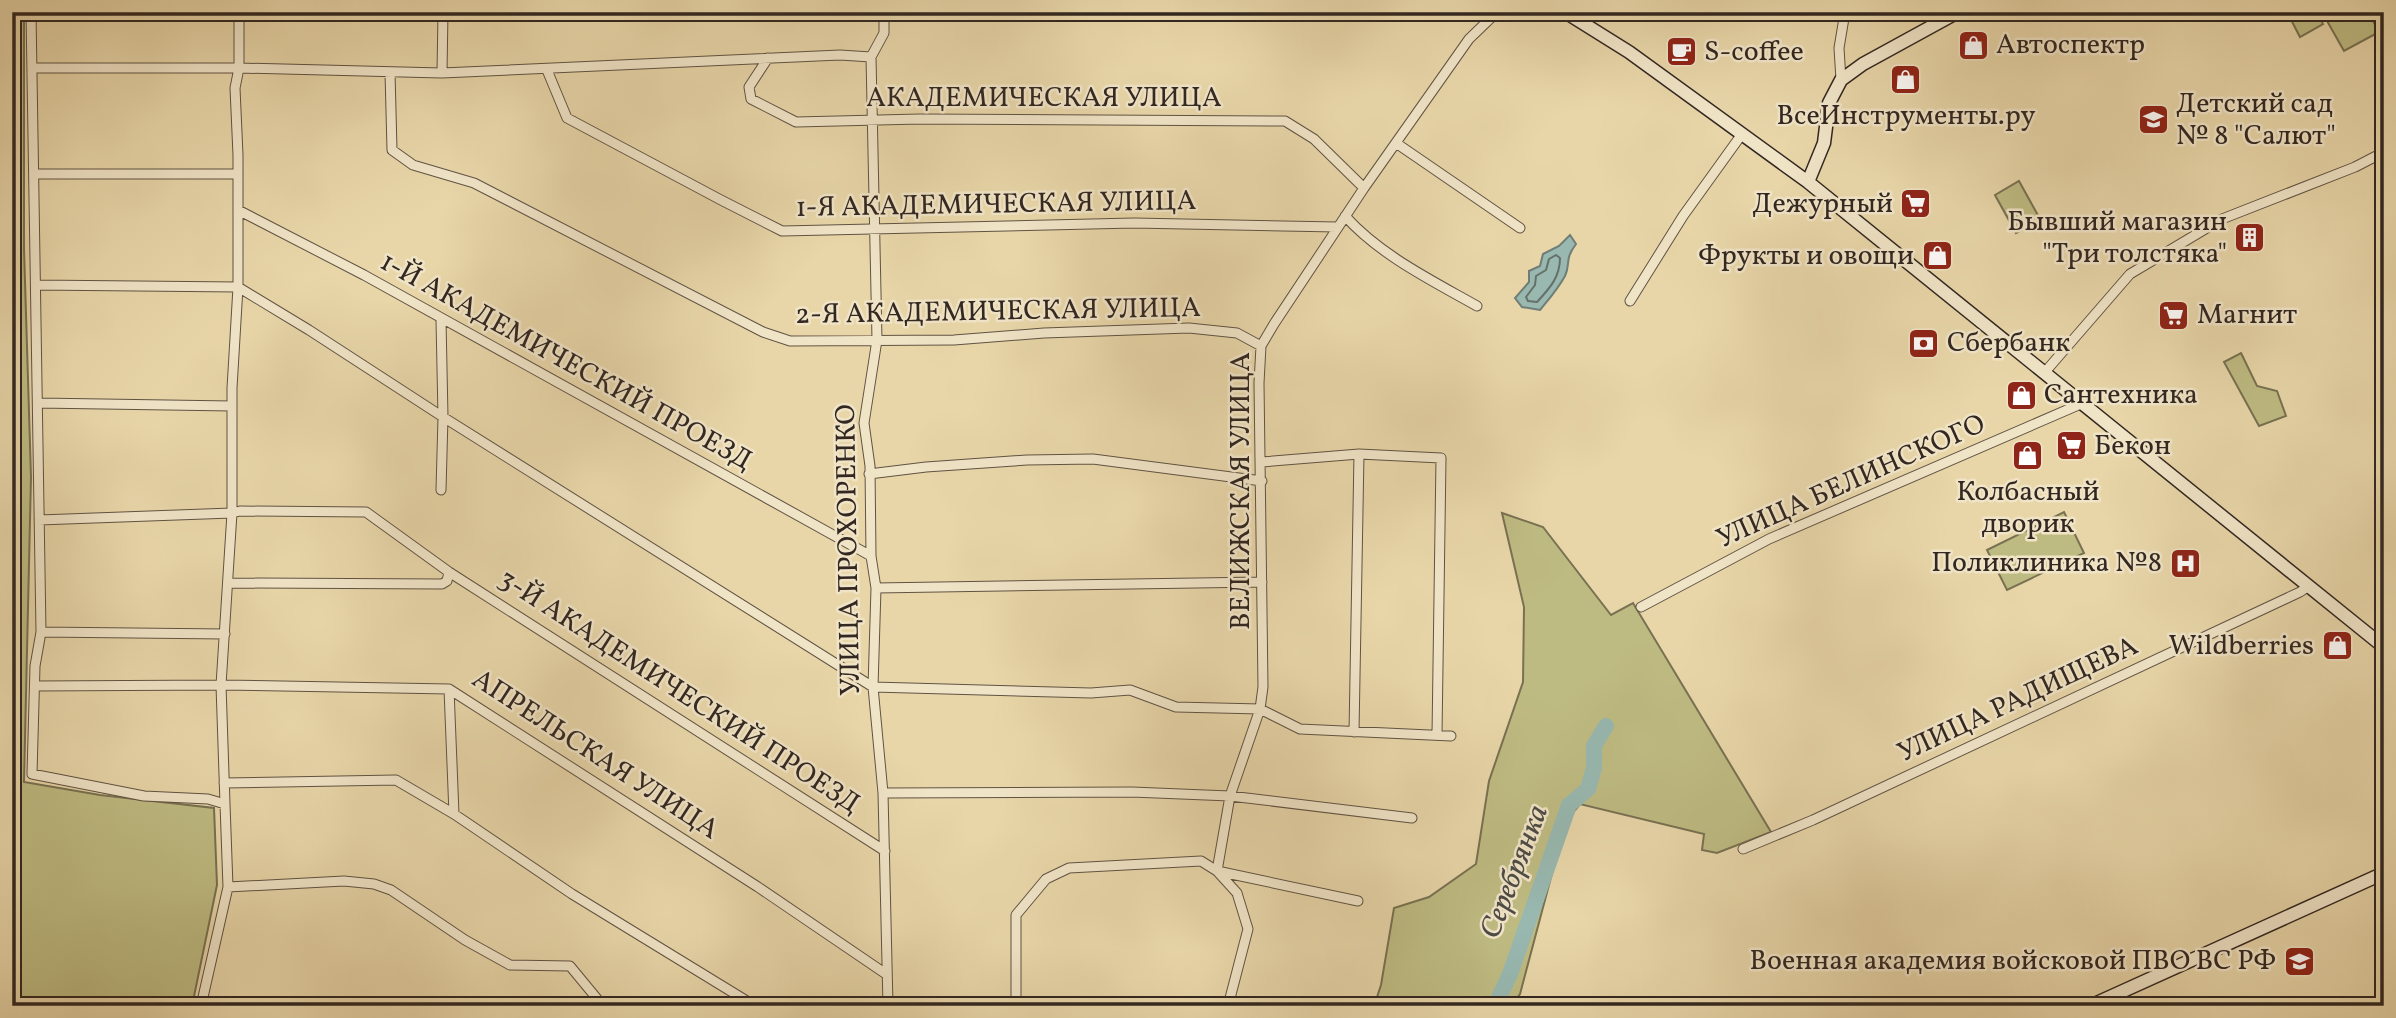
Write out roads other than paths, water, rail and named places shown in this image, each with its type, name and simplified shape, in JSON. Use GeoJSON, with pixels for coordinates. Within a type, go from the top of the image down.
{"type":"FeatureCollection","features":[{"type":"Feature","properties":{"kind":"main road"},"geometry":{"type":"LineString","coordinates":[[1565,12],[1629,52],[1808,182],[2309,586],[2380,638]]}},
{"type":"Feature","properties":{"kind":"main road"},"geometry":{"type":"LineString","coordinates":[[1808,182],[1824,143],[1829,103],[1841,80],[1863,64],[1958,12]]}},
{"type":"Feature","properties":{"kind":"main road"},"geometry":{"type":"LineString","coordinates":[[2090,1006],[2384,873]]}},
{"type":"Feature","properties":{"kind":"street"},"geometry":{"type":"LineString","coordinates":[[31,12],[41,632],[35,666],[32,774],[144,796],[208,799],[225,804]]}},
{"type":"Feature","properties":{"kind":"street"},"geometry":{"type":"LineString","coordinates":[[201,1006],[228,887],[221,685],[232,513],[232,406],[238,209],[235,88],[239,68],[239,12]]}},
{"type":"Feature","properties":{"kind":"street"},"geometry":{"type":"LineString","coordinates":[[442,73],[443,12]]}},
{"type":"Feature","properties":{"kind":"street","name":"УЛИЦА ПРОХОРЕНКО"},"geometry":{"type":"LineString","coordinates":[[884,12],[884,33],[870,57],[877,340],[864,423],[869,474],[871,556],[876,588],[873,687],[883,793],[888,1006]]}},
{"type":"Feature","properties":{"kind":"street","name":"ВЕЛИЖСКАЯ УЛИЦА"},"geometry":{"type":"LineString","coordinates":[[1217,871],[1230,796],[1260,709],[1263,687],[1259,383],[1261,346],[1337,227],[1469,38],[1497,12]]}},
{"type":"Feature","properties":{"kind":"street"},"geometry":{"type":"LineString","coordinates":[[1841,80],[1839,48],[1844,12]]}},
{"type":"Feature","properties":{"kind":"street","name":"АКАДЕМИЧЕСКАЯ УЛИЦА"},"geometry":{"type":"LineString","coordinates":[[32,68],[239,68],[442,73],[840,55],[870,57]]}},
{"type":"Feature","properties":{"kind":"street","name":"АКАДЕМИЧЕСКАЯ УЛИЦА"},"geometry":{"type":"LineString","coordinates":[[768,58],[749,87],[751,99],[796,122],[1285,121],[1314,139],[1364,188]]}},
{"type":"Feature","properties":{"kind":"street","name":"1-Я АКАДЕМИЧЕСКАЯ УЛИЦА"},"geometry":{"type":"LineString","coordinates":[[547,70],[567,118],[782,230],[1134,223],[1337,227]]}},
{"type":"Feature","properties":{"kind":"street","name":"2-Я АКАДЕМИЧЕСКАЯ УЛИЦА"},"geometry":{"type":"LineString","coordinates":[[390,72],[392,150],[413,165],[474,183],[763,332],[790,341],[954,340],[1044,333],[1189,328],[1237,333],[1261,346]]}},
{"type":"Feature","properties":{"kind":"street"},"geometry":{"type":"LineString","coordinates":[[1630,301],[1683,216],[1742,134]]}},
{"type":"Feature","properties":{"kind":"street"},"geometry":{"type":"LineString","coordinates":[[1396,143],[1520,228]]}},
{"type":"Feature","properties":{"kind":"street"},"geometry":{"type":"LineString","coordinates":[[2045,372],[2130,274],[2222,219],[2356,167],[2384,152]]}},
{"type":"Feature","properties":{"kind":"street"},"geometry":{"type":"LineString","coordinates":[[34,174],[238,174]]}},
{"type":"Feature","properties":{"kind":"street","name":"1-Й АКАДЕМИЧЕСКИЙ ПРОЕЗД"},"geometry":{"type":"LineString","coordinates":[[238,209],[364,275],[871,556]]}},
{"type":"Feature","properties":{"kind":"street"},"geometry":{"type":"LineString","coordinates":[[1345,216],[1355,227],[1410,267],[1476,306]]}},
{"type":"Feature","properties":{"kind":"street"},"geometry":{"type":"LineString","coordinates":[[36,285],[237,287],[873,687],[1091,693],[1130,690],[1175,707],[1260,709],[1300,729],[1451,736]]}},
{"type":"Feature","properties":{"kind":"street"},"geometry":{"type":"LineString","coordinates":[[441,320],[441,490]]}},
{"type":"Feature","properties":{"kind":"street"},"geometry":{"type":"LineString","coordinates":[[38,403],[232,406]]}},
{"type":"Feature","properties":{"kind":"street","name":"УЛИЦА БЕЛИНСКОГО"},"geometry":{"type":"LineString","coordinates":[[1641,607],[1769,539],[2083,403]]}},
{"type":"Feature","properties":{"kind":"street"},"geometry":{"type":"LineString","coordinates":[[1262,462],[1359,454],[1441,458],[1437,735]]}},
{"type":"Feature","properties":{"kind":"street"},"geometry":{"type":"LineString","coordinates":[[1354,732],[1359,454]]}},
{"type":"Feature","properties":{"kind":"street"},"geometry":{"type":"LineString","coordinates":[[869,474],[1027,460],[1093,459],[1262,481]]}},
{"type":"Feature","properties":{"kind":"street","name":"3-Й АКАДЕМИЧЕСКИЙ ПРОЕЗД"},"geometry":{"type":"LineString","coordinates":[[39,520],[240,511],[366,512],[449,572],[885,851]]}},
{"type":"Feature","properties":{"kind":"street"},"geometry":{"type":"LineString","coordinates":[[228,583],[442,584],[447,581],[449,572]]}},
{"type":"Feature","properties":{"kind":"street"},"geometry":{"type":"LineString","coordinates":[[876,588],[1262,582]]}},
{"type":"Feature","properties":{"kind":"street","name":"УЛИЦА РАДИЩЕВА"},"geometry":{"type":"LineString","coordinates":[[1744,849],[1813,820],[2154,662],[2309,586]]}},
{"type":"Feature","properties":{"kind":"street"},"geometry":{"type":"LineString","coordinates":[[41,632],[225,634]]}},
{"type":"Feature","properties":{"kind":"street","name":"АПРЕЛЬСКАЯ УЛИЦА"},"geometry":{"type":"LineString","coordinates":[[35,686],[221,685],[449,689],[758,887],[886,974]]}},
{"type":"Feature","properties":{"kind":"street"},"geometry":{"type":"LineString","coordinates":[[449,689],[454,814]]}},
{"type":"Feature","properties":{"kind":"street"},"geometry":{"type":"LineString","coordinates":[[224,783],[396,780],[454,814],[572,894],[755,1006]]}},
{"type":"Feature","properties":{"kind":"street","name":"3-Й АКАДЕМИЧЕСКИЙ ПРОЕЗД"},"geometry":{"type":"LineString","coordinates":[[883,793],[1119,791],[1230,796],[1412,818]]}},
{"type":"Feature","properties":{"kind":"street"},"geometry":{"type":"LineString","coordinates":[[1016,1006],[1016,915],[1046,880],[1069,868],[1201,862],[1217,871],[1358,901]]}},
{"type":"Feature","properties":{"kind":"street"},"geometry":{"type":"LineString","coordinates":[[1217,871],[1237,893],[1248,929],[1228,1006]]}},
{"type":"Feature","properties":{"kind":"street"},"geometry":{"type":"LineString","coordinates":[[228,887],[344,881],[374,884],[391,890],[465,940],[510,965],[570,967],[603,1006]]}},
{"type":"Feature","properties":{"kind":"water"},"geometry":{"type":"Polygon","coordinates":[[[1570,235],[1576,244],[1570,254],[1567,272],[1559,285],[1540,310],[1522,307],[1515,298],[1529,282],[1529,271],[1540,266],[1543,254],[1559,246],[1570,235]]]}},
{"type":"Feature","properties":{"kind":"waterway","name":"Серебрянка"},"geometry":{"type":"LineString","coordinates":[[1495,1006],[1510,974],[1569,805],[1588,789],[1594,768],[1594,746],[1606,726]]}},
{"type":"Feature","properties":{"kind":"place","name":"Автоспектр"},"geometry":{"type":"Point","coordinates":[1973,45]}},
{"type":"Feature","properties":{"kind":"place","name":"S-coffee"},"geometry":{"type":"Point","coordinates":[1681,52]}},
{"type":"Feature","properties":{"kind":"place","name":"ВсеИнструменты.ру"},"geometry":{"type":"Point","coordinates":[1906,79]}},
{"type":"Feature","properties":{"kind":"place","name":"Детский сад № 8 \"Салют\""},"geometry":{"type":"Point","coordinates":[2153,120]}},
{"type":"Feature","properties":{"kind":"place","name":"Дежурный"},"geometry":{"type":"Point","coordinates":[1916,204]}},
{"type":"Feature","properties":{"kind":"place","name":"Бывший магазин \"Три толстяка\""},"geometry":{"type":"Point","coordinates":[2250,238]}},
{"type":"Feature","properties":{"kind":"place","name":"Фрукты и овощи"},"geometry":{"type":"Point","coordinates":[1937,256]}},
{"type":"Feature","properties":{"kind":"place","name":"Магнит"},"geometry":{"type":"Point","coordinates":[2174,315]}},
{"type":"Feature","properties":{"kind":"place","name":"Сбербанк"},"geometry":{"type":"Point","coordinates":[1924,343]}},
{"type":"Feature","properties":{"kind":"place","name":"Сантехника"},"geometry":{"type":"Point","coordinates":[2021,395]}},
{"type":"Feature","properties":{"kind":"place","name":"Бекон"},"geometry":{"type":"Point","coordinates":[2071,446]}},
{"type":"Feature","properties":{"kind":"place","name":"Колбасный дворик"},"geometry":{"type":"Point","coordinates":[2028,455]}},
{"type":"Feature","properties":{"kind":"place","name":"Поликлиника №8"},"geometry":{"type":"Point","coordinates":[2185,563]}},
{"type":"Feature","properties":{"kind":"place","name":"Wildberries"},"geometry":{"type":"Point","coordinates":[2337,646]}},
{"type":"Feature","properties":{"kind":"place","name":"Военная академия войсковой ПВО ВС РФ"},"geometry":{"type":"Point","coordinates":[2299,961]}}]}
